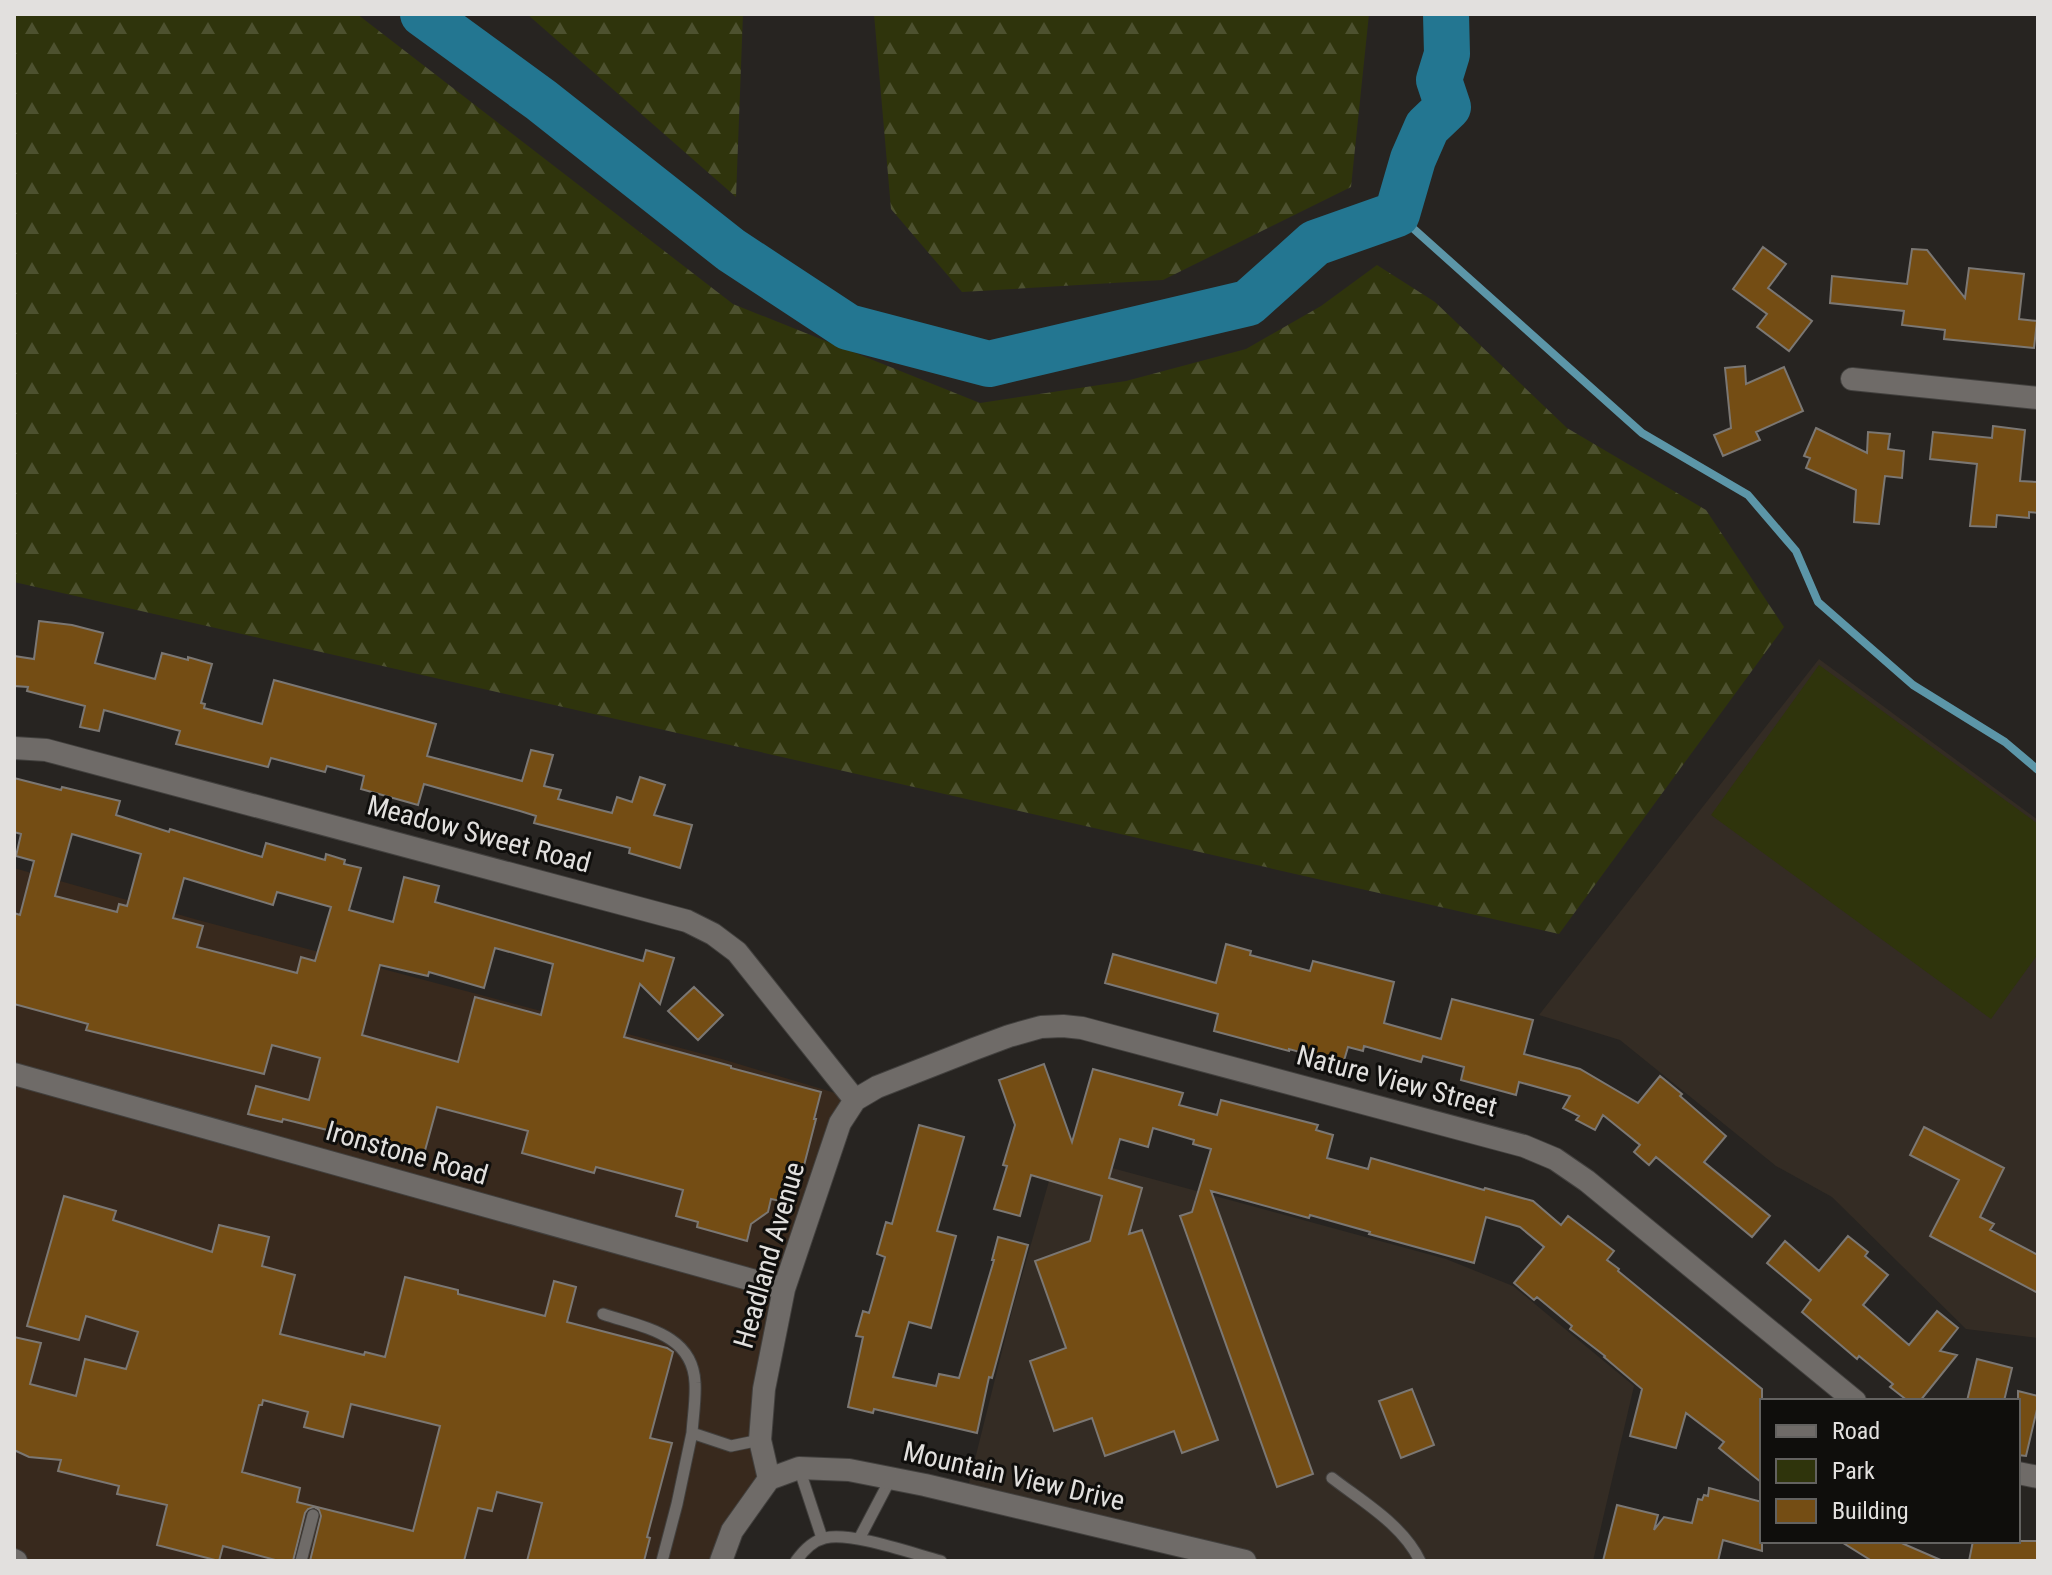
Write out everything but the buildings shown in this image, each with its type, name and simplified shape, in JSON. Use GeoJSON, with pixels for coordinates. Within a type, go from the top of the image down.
{"type":"FeatureCollection","features":[{"type":"Feature","properties":{"kind":"street"},"geometry":{"type":"LineString","coordinates":[[1852,379],[2038,398]]}},
{"type":"Feature","properties":{"kind":"street","name":"Meadow Sweet Road"},"geometry":{"type":"LineString","coordinates":[[14,748],[46,750],[687,921],[713,934],[737,952],[855,1100]]}},
{"type":"Feature","properties":{"kind":"street","name":"Nature View Street"},"geometry":{"type":"LineString","coordinates":[[855,1100],[877,1087],[1009,1036],[1041,1027],[1063,1026],[1121,1038],[1524,1146],[1571,1169],[1853,1399]]}},
{"type":"Feature","properties":{"kind":"street","name":"Ironstone Road"},"geometry":{"type":"LineString","coordinates":[[14,1074],[784,1289]]}},
{"type":"Feature","properties":{"kind":"street","name":"Headland Avenue"},"geometry":{"type":"LineString","coordinates":[[769,1479],[760,1440],[764,1389],[784,1289],[840,1123],[855,1100]]}},
{"type":"Feature","properties":{"kind":"street","name":"Mountain View Drive"},"geometry":{"type":"LineString","coordinates":[[769,1479],[799,1468],[849,1470],[1245,1561]]}},
{"type":"Feature","properties":{"kind":"street"},"geometry":{"type":"LineString","coordinates":[[721,1561],[732,1531],[769,1479]]}},
{"type":"Feature","properties":{"kind":"lane"},"geometry":{"type":"LineString","coordinates":[[603,1314],[665,1334],[676,1342],[693,1368],[692,1433],[662,1561]]}},
{"type":"Feature","properties":{"kind":"lane"},"geometry":{"type":"LineString","coordinates":[[692,1433],[731,1446],[760,1440]]}},
{"type":"Feature","properties":{"kind":"lane"},"geometry":{"type":"LineString","coordinates":[[799,1468],[822,1538]]}},
{"type":"Feature","properties":{"kind":"lane"},"geometry":{"type":"LineString","coordinates":[[859,1539],[891,1478]]}},
{"type":"Feature","properties":{"kind":"lane"},"geometry":{"type":"LineString","coordinates":[[1332,1478],[1396,1529],[1420,1561]]}},
{"type":"Feature","properties":{"kind":"lane"},"geometry":{"type":"LineString","coordinates":[[301,1561],[313,1515]]}},
{"type":"Feature","properties":{"kind":"lane"},"geometry":{"type":"LineString","coordinates":[[796,1561],[805,1549],[822,1538],[840,1535],[941,1561]]}},
{"type":"Feature","properties":{"kind":"shaded area"},"geometry":{"type":"Polygon","coordinates":[[[1819,659],[2038,820],[2038,1338],[1966,1329],[1832,1197],[1776,1166],[1620,1040],[1539,1015],[1819,659]]]}},
{"type":"Feature","properties":{"kind":"shaded area"},"geometry":{"type":"Polygon","coordinates":[[[14,868],[722,1059],[855,1099],[763,1388],[769,1479],[722,1561],[14,1561],[14,868]]]}},
{"type":"Feature","properties":{"kind":"shaded area"},"geometry":{"type":"Polygon","coordinates":[[[1057,1153],[1446,1259],[1513,1286],[1634,1386],[1593,1561],[1241,1561],[966,1495],[1013,1307],[1057,1153]]]}},
{"type":"Feature","properties":{"kind":"green space"},"geometry":{"type":"Polygon","coordinates":[[[14,14],[357,14],[733,304],[980,403],[1126,381],[1246,349],[1321,306],[1377,265],[1435,302],[1567,428],[1706,510],[1784,627],[1559,934],[14,582],[14,14]]]}},
{"type":"Feature","properties":{"kind":"green space"},"geometry":{"type":"Polygon","coordinates":[[[527,14],[743,14],[736,197],[527,14]]]}},
{"type":"Feature","properties":{"kind":"green space"},"geometry":{"type":"Polygon","coordinates":[[[874,14],[1369,14],[1351,187],[1163,280],[962,292],[891,209],[874,14]]]}},
{"type":"Feature","properties":{"kind":"green space"},"geometry":{"type":"Polygon","coordinates":[[[1819,665],[2038,824],[2038,954],[1991,1019],[1711,815],[1819,665]]]}},
{"type":"Feature","properties":{"kind":"waterway"},"geometry":{"type":"LineString","coordinates":[[423,14],[541,100],[731,250],[848,327],[989,364],[1248,303],[1315,243],[1397,214],[1413,159],[1427,127],[1448,107],[1439,80],[1447,54],[1446,14]]}},
{"type":"Feature","properties":{"kind":"waterway"},"geometry":{"type":"LineString","coordinates":[[1397,214],[1642,433],[1748,495],[1796,551],[1818,602],[1913,685],[2005,742],[2038,770]]}}]}
